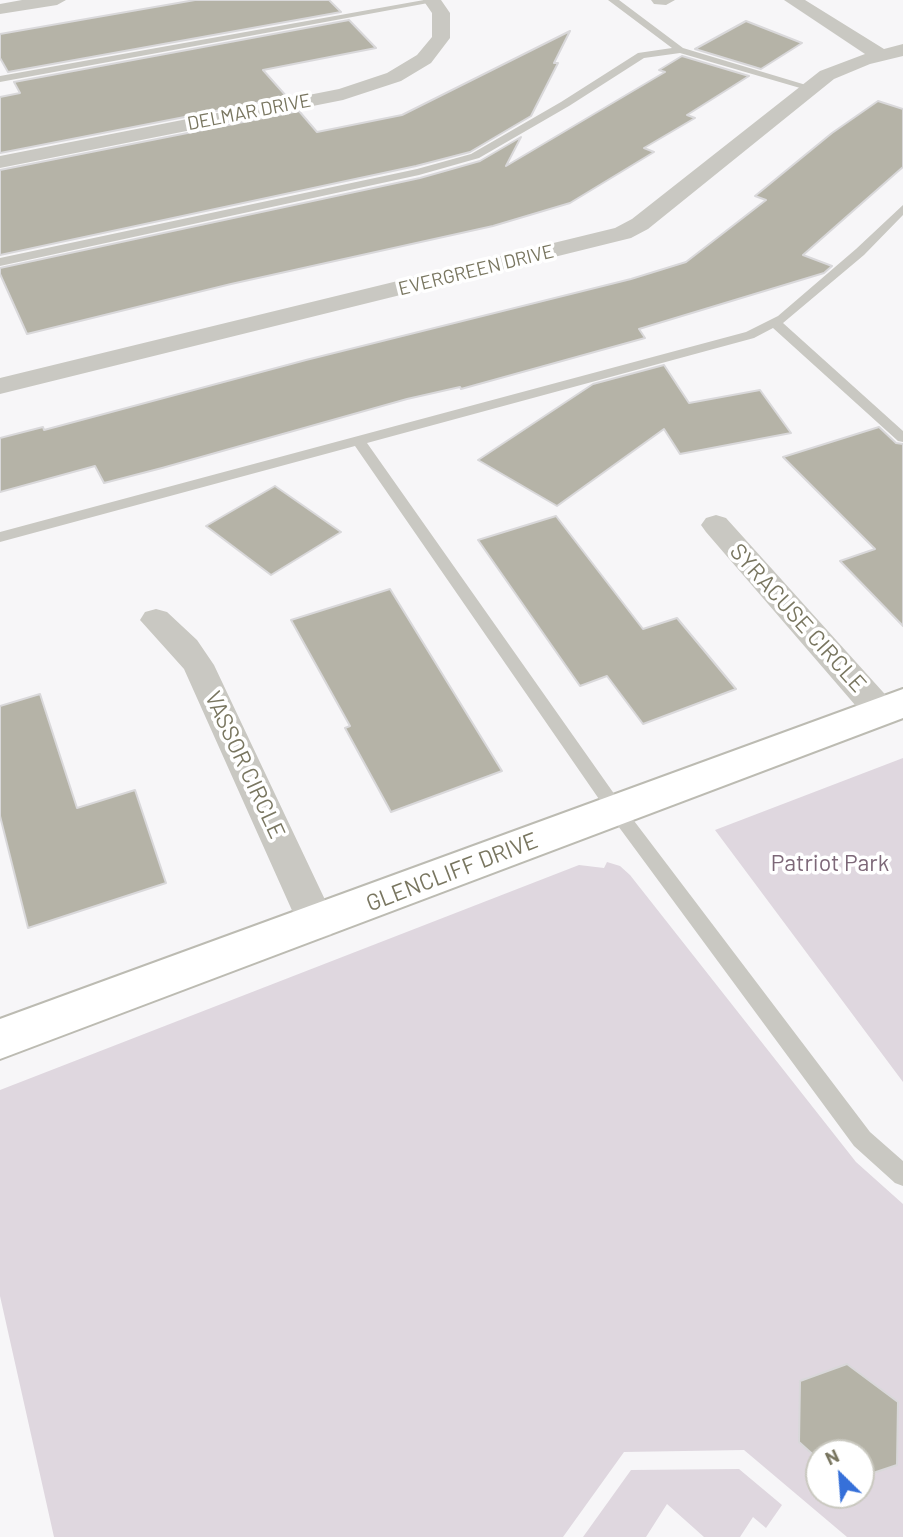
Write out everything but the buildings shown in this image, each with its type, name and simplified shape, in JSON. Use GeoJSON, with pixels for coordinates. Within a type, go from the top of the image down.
{"type":"FeatureCollection","features":[{"type":"Feature","properties":{"kind":"street"},"geometry":{"type":"LineString","coordinates":[[0,9],[57,0]]}},
{"type":"Feature","properties":{"kind":"street"},"geometry":{"type":"LineString","coordinates":[[793,0],[892,53]]}},
{"type":"Feature","properties":{"kind":"street","name":"DELMAR DRIVE"},"geometry":{"type":"LineString","coordinates":[[0,162],[343,94],[382,82],[417,64],[435,48],[441,38],[441,13],[433,1]]}},
{"type":"Feature","properties":{"kind":"street","name":"EVERGREEN DRIVE"},"geometry":{"type":"LineString","coordinates":[[0,386],[623,233],[640,224],[811,88],[845,66],[892,53]]}},
{"type":"Feature","properties":{"kind":"street","name":"SYRACUSE CIRCLE"},"geometry":{"type":"LineString","coordinates":[[716,526],[892,707]]}},
{"type":"Feature","properties":{"kind":"street","name":"VASSOR CIRCLE"},"geometry":{"type":"LineString","coordinates":[[156,620],[180,641],[198,665],[317,923]]}},
{"type":"Feature","properties":{"kind":"street","name":"GLENCLIFF DRIVE"},"geometry":{"type":"LineString","coordinates":[[0,1040],[892,707]]}},
{"type":"Feature","properties":{"kind":"lane"},"geometry":{"type":"LineString","coordinates":[[613,0],[680,50],[811,88]]}},
{"type":"Feature","properties":{"kind":"lane"},"geometry":{"type":"LineString","coordinates":[[0,79],[433,1]]}},
{"type":"Feature","properties":{"kind":"lane"},"geometry":{"type":"LineString","coordinates":[[0,262],[419,172],[475,156],[565,104],[641,55],[680,50]]}},
{"type":"Feature","properties":{"kind":"lane"},"geometry":{"type":"LineString","coordinates":[[0,537],[750,335],[775,323],[860,252],[903,208]]}},
{"type":"Feature","properties":{"kind":"lane"},"geometry":{"type":"LineString","coordinates":[[775,323],[903,438]]}},
{"type":"Feature","properties":{"kind":"lane"},"geometry":{"type":"LineString","coordinates":[[359,441],[616,810],[862,1139],[903,1175]]}},
{"type":"Feature","properties":{"kind":"green space","name":"Patriot Park"},"geometry":{"type":"Polygon","coordinates":[[[903,758],[903,1082],[715,830],[903,758]]]}},
{"type":"Feature","properties":{"kind":"green space"},"geometry":{"type":"Polygon","coordinates":[[[607,862],[620,866],[630,875],[856,1162],[903,1204],[903,1537],[847,1537],[814,1509],[875,1509],[875,1439],[805,1439],[805,1502],[744,1450],[624,1452],[563,1537],[54,1537],[0,1296],[0,1090],[579,865],[604,868],[607,862]]]}},
{"type":"Feature","properties":{"kind":"green space"},"geometry":{"type":"Polygon","coordinates":[[[739,1469],[782,1505],[766,1528],[753,1517],[740,1537],[704,1537],[667,1504],[646,1537],[583,1537],[631,1470],[739,1469]]]}}]}
